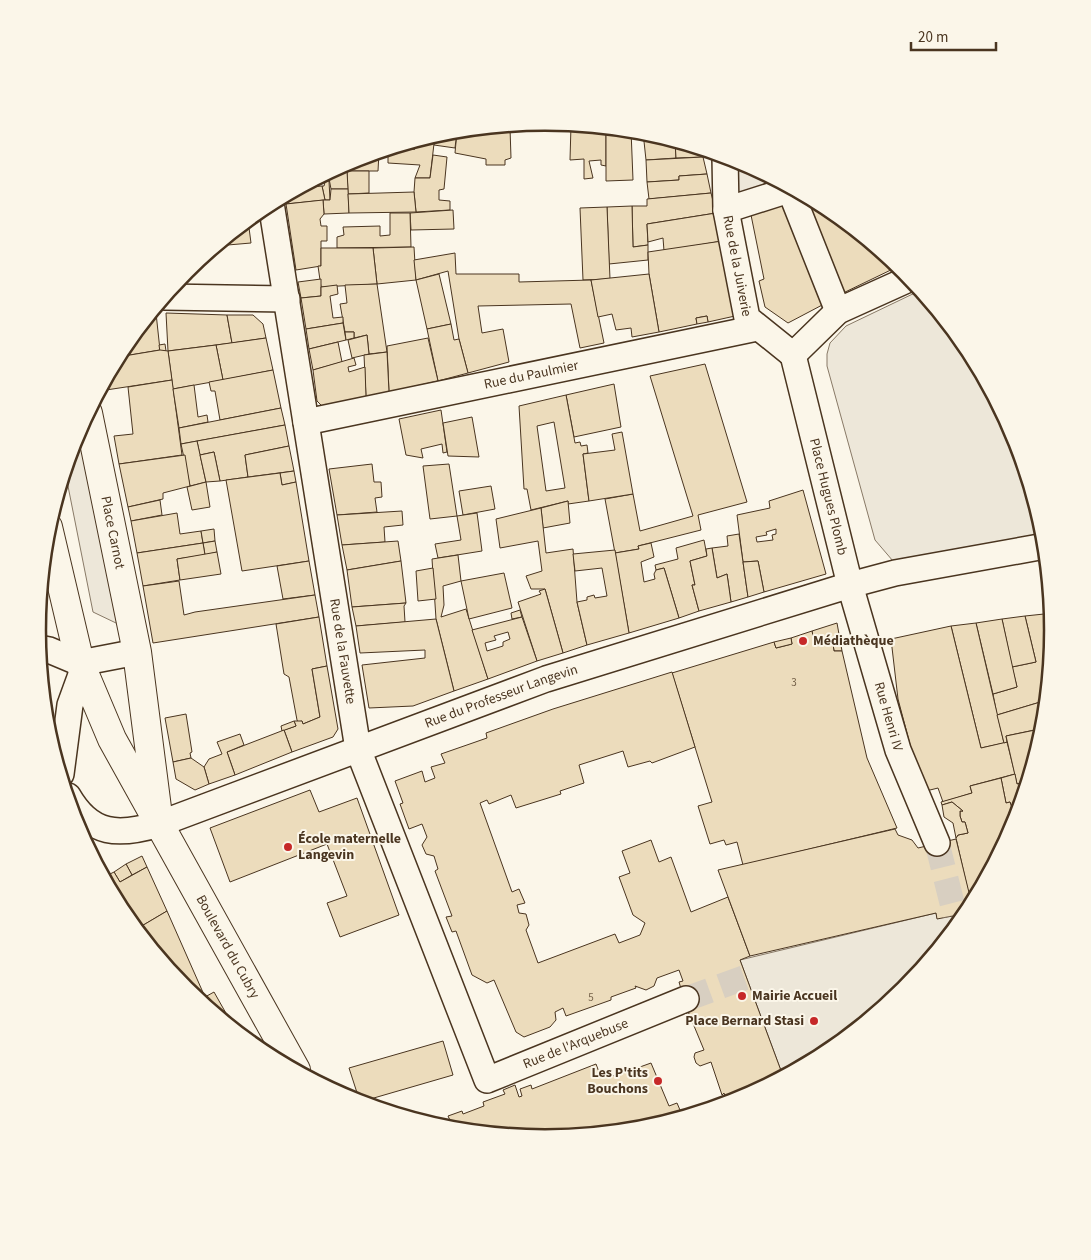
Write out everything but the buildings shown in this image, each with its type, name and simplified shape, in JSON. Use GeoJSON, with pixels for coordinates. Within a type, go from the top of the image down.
{"type":"FeatureCollection","features":[{"type":"Feature","properties":{"kind":"main road","name":"Place Carnot"},"geometry":{"type":"LineString","coordinates":[[90,425],[137,652],[159,824]]}},
{"type":"Feature","properties":{"kind":"main road"},"geometry":{"type":"LineString","coordinates":[[53,550],[81,667],[112,738],[159,824]]}},
{"type":"Feature","properties":{"kind":"main road","name":"Boulevard du Cubry"},"geometry":{"type":"LineString","coordinates":[[159,824],[289,1058]]}},
{"type":"Feature","properties":{"kind":"street","name":"Rue de la Juiverie"},"geometry":{"type":"LineString","coordinates":[[725,164],[726,210],[747,318],[757,328],[793,355]]}},
{"type":"Feature","properties":{"kind":"street"},"geometry":{"type":"LineString","coordinates":[[726,210],[783,192]]}},
{"type":"Feature","properties":{"kind":"street"},"geometry":{"type":"LineString","coordinates":[[794,198],[838,311]]}},
{"type":"Feature","properties":{"kind":"street","name":"Rue de la Fauvette"},"geometry":{"type":"LineString","coordinates":[[273,212],[358,749],[487,1080]]}},
{"type":"Feature","properties":{"kind":"street"},"geometry":{"type":"LineString","coordinates":[[793,355],[838,311],[903,282]]}},
{"type":"Feature","properties":{"kind":"street"},"geometry":{"type":"LineString","coordinates":[[174,296],[287,299]]}},
{"type":"Feature","properties":{"kind":"street","name":"Rue du Paulmier"},"geometry":{"type":"LineString","coordinates":[[306,422],[757,328]]}},
{"type":"Feature","properties":{"kind":"street","name":"Place Hugues Plomb"},"geometry":{"type":"LineString","coordinates":[[793,355],[850,585]]}},
{"type":"Feature","properties":{"kind":"street"},"geometry":{"type":"LineString","coordinates":[[850,585],[895,573],[1037,547]]}},
{"type":"Feature","properties":{"kind":"street","name":"Rue du Professeur Langevin"},"geometry":{"type":"LineString","coordinates":[[159,824],[546,679],[850,585]]}},
{"type":"Feature","properties":{"kind":"street","name":"Rue Henri IV"},"geometry":{"type":"LineString","coordinates":[[850,585],[898,750],[937,843]]}},
{"type":"Feature","properties":{"kind":"street"},"geometry":{"type":"LineString","coordinates":[[47,650],[81,667],[137,652]]}},
{"type":"Feature","properties":{"kind":"street"},"geometry":{"type":"LineString","coordinates":[[63,759],[70,705],[81,667]]}},
{"type":"Feature","properties":{"kind":"street"},"geometry":{"type":"LineString","coordinates":[[89,831],[107,829],[130,832],[159,824]]}},
{"type":"Feature","properties":{"kind":"street","name":"Rue de l'Arquebuse"},"geometry":{"type":"LineString","coordinates":[[487,1080],[674,1004]]}},
{"type":"Feature","properties":{"kind":"shaded area"},"geometry":{"type":"Polygon","coordinates":[[[711,159],[766,182],[788,194],[726,210],[711,159]]]}},
{"type":"Feature","properties":{"kind":"shaded area"},"geometry":{"type":"Polygon","coordinates":[[[914,293],[921,301],[961,353],[993,409],[1007,439],[1018,470],[1028,501],[1035,533],[1030,537],[893,561],[875,540],[827,366],[827,354],[830,343],[846,326],[914,293]]]}},
{"type":"Feature","properties":{"kind":"shaded area"},"geometry":{"type":"Polygon","coordinates":[[[94,417],[139,634],[93,612],[68,486],[84,439],[94,417]]]}},
{"type":"Feature","properties":{"kind":"shaded area","name":"Place Bernard Stasi"},"geometry":{"type":"Polygon","coordinates":[[[936,913],[937,918],[955,915],[921,959],[875,1005],[823,1045],[781,1070],[740,960],[936,913]]]}},
{"type":"Feature","properties":{"kind":"tunnel"},"geometry":{"type":"LineString","coordinates":[[937,843],[955,915]]}},
{"type":"Feature","properties":{"kind":"tunnel"},"geometry":{"type":"LineString","coordinates":[[686,999],[746,977]]}},
{"type":"Feature","properties":{"kind":"place","name":"Médiathèque"},"geometry":{"type":"Point","coordinates":[803,641]}},
{"type":"Feature","properties":{"kind":"place","name":"École maternelle Langevin"},"geometry":{"type":"Point","coordinates":[288,847]}},
{"type":"Feature","properties":{"kind":"place","name":"Mairie Accueil"},"geometry":{"type":"Point","coordinates":[742,996]}},
{"type":"Feature","properties":{"kind":"place","name":"Place Bernard Stasi"},"geometry":{"type":"Point","coordinates":[814,1021]}},
{"type":"Feature","properties":{"kind":"place","name":"Les P'tits Bouchons"},"geometry":{"type":"Point","coordinates":[658,1081]}}]}
